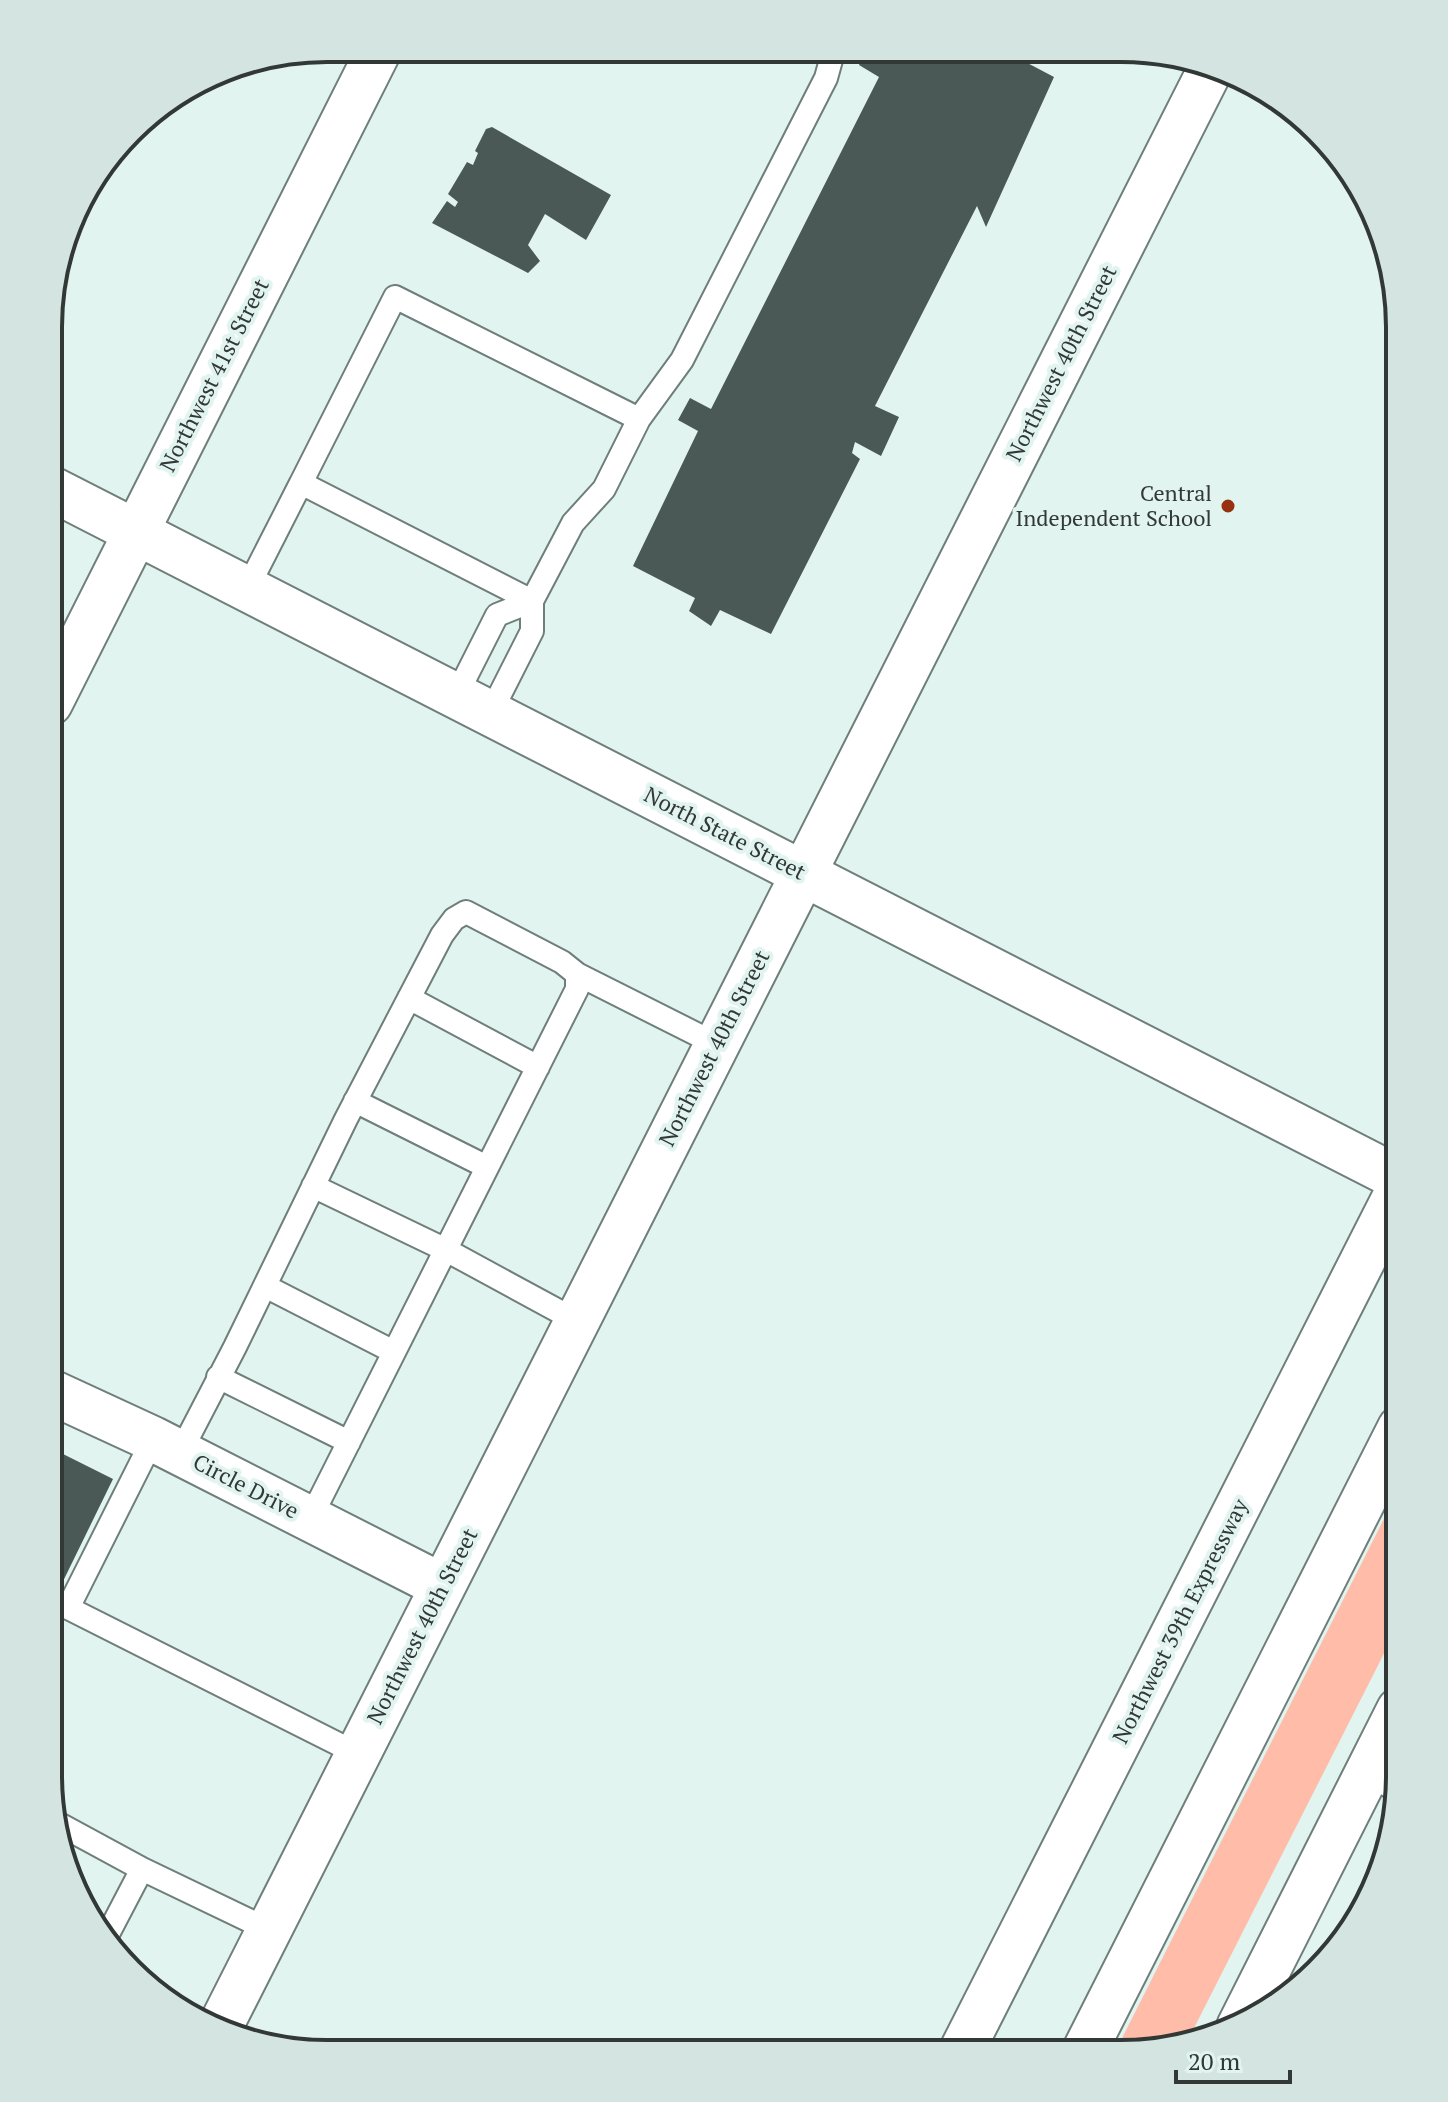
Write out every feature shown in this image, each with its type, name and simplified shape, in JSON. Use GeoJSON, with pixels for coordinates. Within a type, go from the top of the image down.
{"type":"FeatureCollection","features":[{"type":"Feature","properties":{"kind":"main road","name":"Northwest 41st Street"},"geometry":{"type":"LineString","coordinates":[[62,679],[373,62]]}},
{"type":"Feature","properties":{"kind":"main road","name":"Northwest 40th Street"},"geometry":{"type":"LineString","coordinates":[[224,2019],[1207,77]]}},
{"type":"Feature","properties":{"kind":"main road","name":"North State Street"},"geometry":{"type":"LineString","coordinates":[[62,494],[1385,1172]]}},
{"type":"Feature","properties":{"kind":"main road","name":"Northwest 39th Expressway"},"geometry":{"type":"LineString","coordinates":[[967,2040],[1385,1216]]}},
{"type":"Feature","properties":{"kind":"main road","name":"Circle Drive"},"geometry":{"type":"LineString","coordinates":[[62,1397],[167,1446],[442,1586]]}},
{"type":"Feature","properties":{"kind":"main road"},"geometry":{"type":"LineString","coordinates":[[1090,2040],[1385,1457]]}},
{"type":"Feature","properties":{"kind":"main road"},"geometry":{"type":"LineString","coordinates":[[1252,2004],[1383,1783]]}},
{"type":"Feature","properties":{"kind":"lane"},"geometry":{"type":"LineString","coordinates":[[473,705],[532,631],[532,601],[573,523],[604,489],[639,419],[682,360],[826,78],[830,62]]}},
{"type":"Feature","properties":{"kind":"lane"},"geometry":{"type":"LineString","coordinates":[[247,589],[395,297],[639,419]]}},
{"type":"Feature","properties":{"kind":"lane"},"geometry":{"type":"LineString","coordinates":[[301,483],[532,601]]}},
{"type":"Feature","properties":{"kind":"lane"},"geometry":{"type":"LineString","coordinates":[[473,705],[497,615],[532,601]]}},
{"type":"Feature","properties":{"kind":"lane"},"geometry":{"type":"LineString","coordinates":[[358,1754],[68,1608],[167,1446],[218,1377],[355,1101],[442,935],[454,919],[466,912],[562,962],[577,974],[716,1044]]}},
{"type":"Feature","properties":{"kind":"lane"},"geometry":{"type":"LineString","coordinates":[[310,1519],[577,989],[577,974]]}},
{"type":"Feature","properties":{"kind":"lane"},"geometry":{"type":"LineString","coordinates":[[409,998],[538,1067]]}},
{"type":"Feature","properties":{"kind":"lane"},"geometry":{"type":"LineString","coordinates":[[355,1101],[487,1167]]}},
{"type":"Feature","properties":{"kind":"lane"},"geometry":{"type":"LineString","coordinates":[[313,1186],[446,1250],[575,1320]]}},
{"type":"Feature","properties":{"kind":"lane"},"geometry":{"type":"LineString","coordinates":[[265,1286],[394,1352]]}},
{"type":"Feature","properties":{"kind":"lane"},"geometry":{"type":"LineString","coordinates":[[218,1377],[349,1442]]}},
{"type":"Feature","properties":{"kind":"lane"},"geometry":{"type":"LineString","coordinates":[[67,1829],[142,1869],[269,1930]]}},
{"type":"Feature","properties":{"kind":"lane"},"geometry":{"type":"LineString","coordinates":[[111,1928],[142,1869]]}},
{"type":"Feature","properties":{"kind":"shaded area"},"geometry":{"type":"Polygon","coordinates":[[[1385,1516],[1385,1651],[1193,2030],[1156,2038],[1121,2040],[1385,1516]]]}},
{"type":"Feature","properties":{"kind":"building"},"geometry":{"type":"Polygon","coordinates":[[[860,62],[1026,62],[1054,77],[986,227],[977,206],[875,406],[899,417],[881,456],[855,442],[852,453],[860,459],[771,634],[720,610],[711,626],[689,611],[695,598],[633,566],[698,431],[678,420],[690,398],[711,409],[879,77],[859,65],[860,62]]]}},
{"type":"Feature","properties":{"kind":"building"},"geometry":{"type":"Polygon","coordinates":[[[492,127],[611,195],[586,240],[545,214],[528,245],[540,261],[528,273],[432,223],[447,201],[455,207],[458,202],[448,194],[467,162],[473,165],[478,153],[475,151],[486,129],[492,127]]]}},
{"type":"Feature","properties":{"kind":"building"},"geometry":{"type":"Polygon","coordinates":[[[62,1454],[113,1479],[62,1583],[62,1454]]]}},
{"type":"Feature","properties":{"kind":"place","name":"Central Independent School"},"geometry":{"type":"Point","coordinates":[1228,506]}}]}
